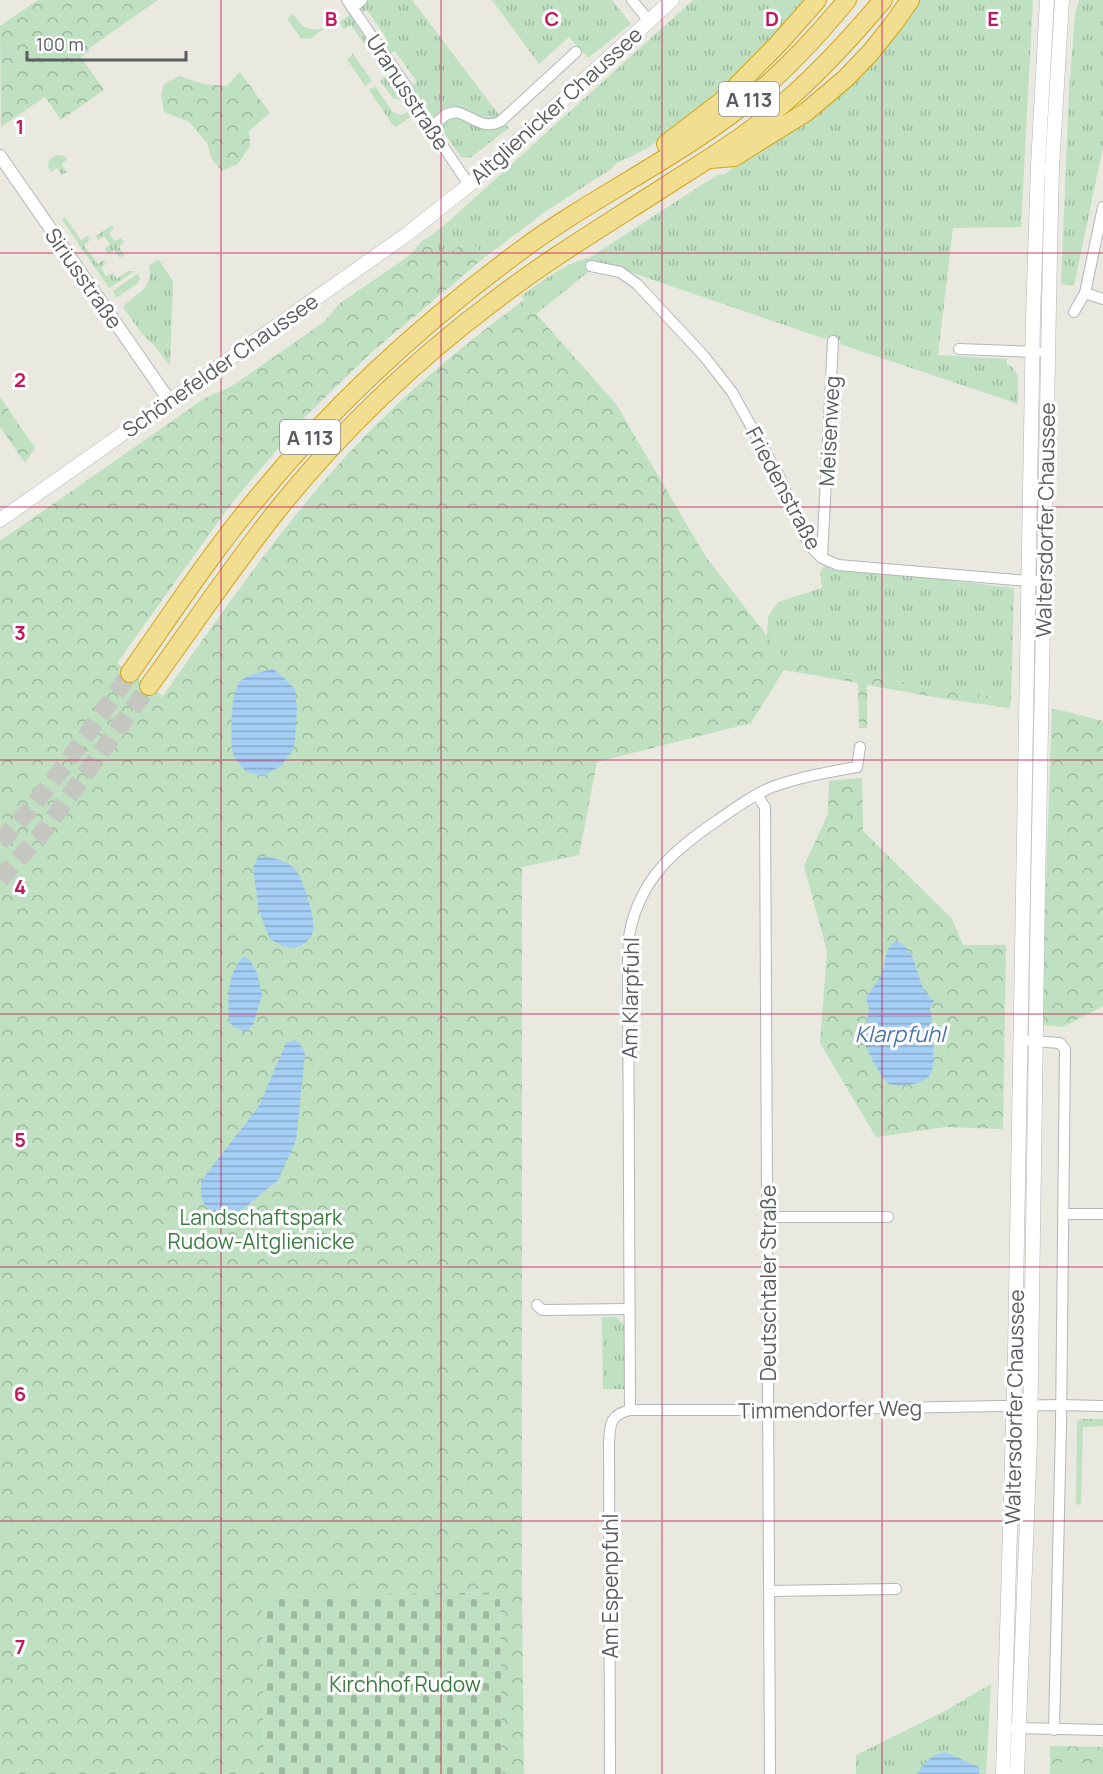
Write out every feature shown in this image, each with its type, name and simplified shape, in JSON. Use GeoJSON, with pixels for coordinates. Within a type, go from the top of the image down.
{"type":"FeatureCollection","features":[{"type":"Feature","properties":{"kind":"highway"},"geometry":{"type":"LineString","coordinates":[[633,177],[645,161],[721,102],[817,0]]}},
{"type":"Feature","properties":{"kind":"highway","name":"A 113"},"geometry":{"type":"LineString","coordinates":[[130,673],[214,553],[259,496],[323,422],[366,379],[418,332],[522,249],[709,129],[742,105],[794,60],[847,0]]}},
{"type":"Feature","properties":{"kind":"highway","name":"A 113"},"geometry":{"type":"LineString","coordinates":[[149,687],[276,512],[382,396],[456,331],[528,276],[709,159],[761,122],[811,79],[843,47],[883,0]]}},
{"type":"Feature","properties":{"kind":"highway"},"geometry":{"type":"LineString","coordinates":[[709,159],[734,157],[806,112],[845,79],[870,53],[910,0]]}},
{"type":"Feature","properties":{"kind":"main road","name":"Altglienicker Chaussee"},"geometry":{"type":"LineString","coordinates":[[439,208],[469,185],[672,0]]}},
{"type":"Feature","properties":{"kind":"main road","name":"Waltersdorfer Chaussee"},"geometry":{"type":"LineString","coordinates":[[1003,1774],[1013,1406],[1032,352],[1038,166],[1047,0]]}},
{"type":"Feature","properties":{"kind":"main road","name":"Waltersdorfer Chaussee"},"geometry":{"type":"LineString","coordinates":[[1017,1774],[1031,1406],[1035,1041],[1052,168],[1062,0]]}},
{"type":"Feature","properties":{"kind":"main road","name":"Schönefelder Chaussee"},"geometry":{"type":"LineString","coordinates":[[0,520],[391,246],[439,208]]}},
{"type":"Feature","properties":{"kind":"street"},"geometry":{"type":"LineString","coordinates":[[350,4],[362,0]]}},
{"type":"Feature","properties":{"kind":"street"},"geometry":{"type":"LineString","coordinates":[[632,0],[649,21]]}},
{"type":"Feature","properties":{"kind":"street","name":"Uranusstraße"},"geometry":{"type":"LineString","coordinates":[[350,4],[469,185]]}},
{"type":"Feature","properties":{"kind":"street"},"geometry":{"type":"LineString","coordinates":[[431,127],[447,114],[456,112],[482,124],[495,125],[501,122],[576,52]]}},
{"type":"Feature","properties":{"kind":"street","name":"Siriusstraße"},"geometry":{"type":"LineString","coordinates":[[0,156],[169,400]]}},
{"type":"Feature","properties":{"kind":"street"},"geometry":{"type":"LineString","coordinates":[[1074,312],[1085,293],[1103,207]]}},
{"type":"Feature","properties":{"kind":"street","name":"Friedenstraße"},"geometry":{"type":"LineString","coordinates":[[591,266],[620,273],[637,284],[704,356],[732,392],[780,478],[803,534],[822,558],[838,564],[1043,580]]}},
{"type":"Feature","properties":{"kind":"street"},"geometry":{"type":"LineString","coordinates":[[1085,293],[1103,299]]}},
{"type":"Feature","properties":{"kind":"street","name":"Meisenweg"},"geometry":{"type":"LineString","coordinates":[[822,558],[833,341]]}},
{"type":"Feature","properties":{"kind":"street"},"geometry":{"type":"LineString","coordinates":[[959,349],[1048,353]]}},
{"type":"Feature","properties":{"kind":"street","name":"Am Klarpfuhl"},"geometry":{"type":"LineString","coordinates":[[630,1410],[628,958],[630,931],[641,897],[660,867],[686,841],[736,807],[771,788],[806,776],[857,766],[860,747]]}},
{"type":"Feature","properties":{"kind":"street","name":"Deutschtaler Straße"},"geometry":{"type":"LineString","coordinates":[[757,795],[765,807],[770,1774]]}},
{"type":"Feature","properties":{"kind":"street"},"geometry":{"type":"LineString","coordinates":[[1020,1040],[1060,1043],[1065,1049],[1054,1730]]}},
{"type":"Feature","properties":{"kind":"street"},"geometry":{"type":"LineString","coordinates":[[1063,1214],[1103,1214]]}},
{"type":"Feature","properties":{"kind":"street"},"geometry":{"type":"LineString","coordinates":[[768,1217],[888,1217]]}},
{"type":"Feature","properties":{"kind":"street"},"geometry":{"type":"LineString","coordinates":[[537,1305],[542,1310],[629,1310]]}},
{"type":"Feature","properties":{"kind":"street","name":"Timmendorfer Weg"},"geometry":{"type":"LineString","coordinates":[[630,1410],[1103,1406]]}},
{"type":"Feature","properties":{"kind":"street","name":"Am Espenpfuhl"},"geometry":{"type":"LineString","coordinates":[[610,1774],[609,1444],[612,1419],[618,1413],[630,1410]]}},
{"type":"Feature","properties":{"kind":"street"},"geometry":{"type":"LineString","coordinates":[[770,1592],[896,1590]]}},
{"type":"Feature","properties":{"kind":"street"},"geometry":{"type":"LineString","coordinates":[[1005,1728],[1103,1730]]}},
{"type":"Feature","properties":{"kind":"green space"},"geometry":{"type":"Polygon","coordinates":[[[38,0],[158,0],[88,49],[90,51],[81,57],[104,90],[61,120],[45,97],[1,127],[0,26],[38,0]]]}},
{"type":"Feature","properties":{"kind":"green space"},"geometry":{"type":"Polygon","coordinates":[[[352,0],[412,0],[509,128],[470,158],[461,157],[411,87],[417,82],[395,51],[389,54],[382,44],[387,39],[367,10],[361,14],[352,0]]]}},
{"type":"Feature","properties":{"kind":"green space"},"geometry":{"type":"Polygon","coordinates":[[[492,0],[612,0],[631,24],[588,58],[569,37],[539,64],[492,0]]]}},
{"type":"Feature","properties":{"kind":"green space"},"geometry":{"type":"Polygon","coordinates":[[[693,0],[806,0],[726,84],[654,144],[617,163],[545,212],[485,257],[469,239],[444,257],[429,237],[693,0]]]}},
{"type":"Feature","properties":{"kind":"green space"},"geometry":{"type":"Polygon","coordinates":[[[921,0],[1033,0],[1021,227],[953,228],[938,355],[1007,359],[1007,365],[1011,366],[1018,376],[1018,404],[840,344],[840,340],[826,337],[825,339],[601,262],[536,314],[521,296],[562,269],[589,258],[717,175],[725,174],[741,161],[827,106],[846,90],[908,21],[921,0]]]}},
{"type":"Feature","properties":{"kind":"green space"},"geometry":{"type":"Polygon","coordinates":[[[1079,0],[1103,0],[1103,147],[1074,286],[1061,284],[1069,91],[1075,14],[1079,0]]]}},
{"type":"Feature","properties":{"kind":"green space"},"geometry":{"type":"Polygon","coordinates":[[[293,14],[306,28],[325,28],[310,39],[301,38],[287,19],[293,14]]]}},
{"type":"Feature","properties":{"kind":"green space"},"geometry":{"type":"Polygon","coordinates":[[[350,15],[402,95],[401,100],[393,98],[380,81],[386,76],[351,25],[344,29],[339,22],[350,15]]]}},
{"type":"Feature","properties":{"kind":"green space"},"geometry":{"type":"Polygon","coordinates":[[[353,54],[372,81],[365,86],[347,59],[353,54]]]}},
{"type":"Feature","properties":{"kind":"green space"},"geometry":{"type":"Polygon","coordinates":[[[240,72],[270,113],[249,131],[250,146],[238,164],[222,171],[212,159],[207,143],[189,122],[164,112],[161,95],[164,84],[179,76],[204,84],[227,86],[240,72]]]}},
{"type":"Feature","properties":{"kind":"green space"},"geometry":{"type":"Polygon","coordinates":[[[375,86],[393,112],[401,115],[409,111],[412,116],[396,127],[392,124],[369,90],[375,86]]]}},
{"type":"Feature","properties":{"kind":"green space"},"geometry":{"type":"Polygon","coordinates":[[[56,155],[64,156],[67,160],[61,164],[67,172],[62,175],[57,168],[51,172],[48,167],[49,160],[56,155]]]}},
{"type":"Feature","properties":{"kind":"green space"},"geometry":{"type":"Polygon","coordinates":[[[65,217],[81,240],[87,236],[90,240],[84,245],[98,264],[103,260],[106,264],[101,268],[106,276],[113,273],[117,279],[128,271],[135,271],[109,288],[63,221],[65,217]]]}},
{"type":"Feature","properties":{"kind":"green space"},"geometry":{"type":"Polygon","coordinates":[[[112,225],[114,228],[109,233],[115,241],[121,238],[124,242],[119,247],[124,255],[120,258],[114,250],[108,253],[105,249],[110,244],[104,236],[98,240],[96,236],[112,225]]]}},
{"type":"Feature","properties":{"kind":"green space","name":"Landschaftspark Rudow-Altglienicke"},"geometry":{"type":"Polygon","coordinates":[[[429,237],[444,257],[469,239],[485,257],[372,352],[304,418],[231,504],[117,663],[163,696],[274,543],[346,456],[431,374],[524,300],[616,404],[706,557],[788,663],[1011,700],[1010,708],[867,685],[867,728],[859,728],[858,683],[784,670],[751,723],[597,762],[579,855],[522,867],[524,1774],[502,1774],[500,1592],[262,1596],[264,1774],[0,1774],[0,541],[205,398],[232,386],[324,322],[339,304],[410,255],[422,241],[429,237]]]}},
{"type":"Feature","properties":{"kind":"green space"},"geometry":{"type":"Polygon","coordinates":[[[157,260],[173,281],[170,366],[142,334],[123,307],[146,286],[150,275],[149,266],[157,260]]]}},
{"type":"Feature","properties":{"kind":"green space"},"geometry":{"type":"Polygon","coordinates":[[[138,273],[140,279],[137,284],[116,298],[113,291],[138,273]]]}},
{"type":"Feature","properties":{"kind":"green space"},"geometry":{"type":"Polygon","coordinates":[[[0,397],[35,448],[25,463],[0,427],[0,397]]]}},
{"type":"Feature","properties":{"kind":"green space"},"geometry":{"type":"Polygon","coordinates":[[[823,567],[1014,588],[1011,700],[788,663],[767,636],[768,617],[778,602],[822,588],[820,572],[823,567]]]}},
{"type":"Feature","properties":{"kind":"green space"},"geometry":{"type":"Polygon","coordinates":[[[1052,709],[1103,721],[1103,1006],[1063,1027],[1041,1025],[1052,709]]]}},
{"type":"Feature","properties":{"kind":"green space"},"geometry":{"type":"Polygon","coordinates":[[[862,778],[863,831],[952,919],[963,945],[1006,945],[1003,1129],[946,1127],[876,1137],[820,1043],[827,951],[804,866],[828,814],[829,781],[862,778]]]}},
{"type":"Feature","properties":{"kind":"green space"},"geometry":{"type":"Polygon","coordinates":[[[602,1317],[616,1317],[625,1326],[625,1389],[603,1389],[602,1317]]]}},
{"type":"Feature","properties":{"kind":"green space"},"geometry":{"type":"Polygon","coordinates":[[[1081,1419],[1103,1419],[1103,1426],[1083,1427],[1081,1504],[1076,1505],[1077,1422],[1081,1419]]]}},
{"type":"Feature","properties":{"kind":"green space","name":"Kirchhof Rudow"},"geometry":{"type":"Polygon","coordinates":[[[500,1592],[502,1774],[264,1774],[262,1596],[500,1592]]]}},
{"type":"Feature","properties":{"kind":"green space"},"geometry":{"type":"Polygon","coordinates":[[[991,1684],[986,1774],[856,1774],[856,1755],[943,1712],[991,1684]]]}},
{"type":"Feature","properties":{"kind":"green space"},"geometry":{"type":"Polygon","coordinates":[[[1050,1746],[1103,1747],[1103,1774],[1050,1774],[1050,1746]]]}},
{"type":"Feature","properties":{"kind":"green space"},"geometry":{"type":"Polygon","coordinates":[[[1054,1762],[1103,1764],[1103,1774],[1053,1774],[1054,1762]]]}},
{"type":"Feature","properties":{"kind":"water"},"geometry":{"type":"Polygon","coordinates":[[[273,669],[295,689],[297,710],[294,749],[281,766],[263,776],[246,772],[233,753],[233,706],[236,688],[242,680],[273,669]]]}},
{"type":"Feature","properties":{"kind":"water"},"geometry":{"type":"Polygon","coordinates":[[[268,857],[291,866],[300,877],[306,892],[313,919],[313,931],[309,939],[299,946],[291,948],[270,939],[259,911],[253,867],[258,858],[268,857]]]}},
{"type":"Feature","properties":{"kind":"water","name":"Klarpfuhl"},"geometry":{"type":"Polygon","coordinates":[[[896,941],[910,953],[927,995],[934,1001],[930,1008],[934,1033],[933,1067],[930,1075],[918,1083],[898,1086],[889,1084],[882,1077],[868,1051],[865,1039],[869,1007],[866,999],[881,976],[889,948],[896,941]]]}},
{"type":"Feature","properties":{"kind":"water"},"geometry":{"type":"Polygon","coordinates":[[[243,957],[249,959],[257,973],[262,995],[253,1025],[245,1032],[229,1022],[228,1005],[231,980],[237,964],[243,957]]]}},
{"type":"Feature","properties":{"kind":"water"},"geometry":{"type":"Polygon","coordinates":[[[294,1040],[300,1043],[305,1054],[296,1141],[278,1180],[242,1210],[221,1216],[204,1203],[201,1181],[259,1106],[286,1043],[294,1040]]]}},
{"type":"Feature","properties":{"kind":"water"},"geometry":{"type":"Polygon","coordinates":[[[945,1752],[979,1767],[979,1774],[917,1774],[928,1760],[945,1752]]]}},
{"type":"Feature","properties":{"kind":"tunnel"},"geometry":{"type":"LineString","coordinates":[[0,842],[52,782],[130,673]]}},
{"type":"Feature","properties":{"kind":"tunnel"},"geometry":{"type":"LineString","coordinates":[[0,879],[40,836],[149,686]]}}]}
